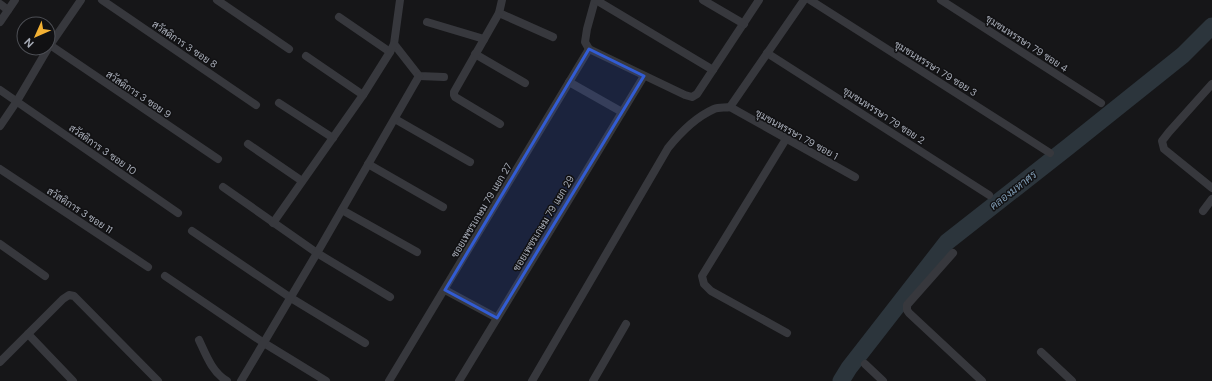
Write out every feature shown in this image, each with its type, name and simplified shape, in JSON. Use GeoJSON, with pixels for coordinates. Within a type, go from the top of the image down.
{"type":"FeatureCollection","features":[{"type":"Feature","properties":{"kind":"street"},"geometry":{"type":"LineString","coordinates":[[0,22],[15,0]]}},
{"type":"Feature","properties":{"kind":"street"},"geometry":{"type":"LineString","coordinates":[[56,36],[81,0]]}},
{"type":"Feature","properties":{"kind":"street","name":"สวัสดิการ 3 ซอย 8"},"geometry":{"type":"LineString","coordinates":[[102,0],[256,105]]}},
{"type":"Feature","properties":{"kind":"street"},"geometry":{"type":"LineString","coordinates":[[217,0],[289,49]]}},
{"type":"Feature","properties":{"kind":"street"},"geometry":{"type":"LineString","coordinates":[[273,223],[390,52],[394,44],[400,0]]}},
{"type":"Feature","properties":{"kind":"street"},"geometry":{"type":"LineString","coordinates":[[500,124],[455,97],[454,92],[499,13],[502,0]]}},
{"type":"Feature","properties":{"kind":"street"},"geometry":{"type":"LineString","coordinates":[[713,70],[596,0],[587,29],[585,42],[589,49],[644,76],[692,97],[697,94],[744,24],[759,0]]}},
{"type":"Feature","properties":{"kind":"street"},"geometry":{"type":"LineString","coordinates":[[703,0],[744,24]]}},
{"type":"Feature","properties":{"kind":"street"},"geometry":{"type":"LineString","coordinates":[[532,381],[668,148],[676,137],[695,120],[715,109],[730,107],[804,0]]}},
{"type":"Feature","properties":{"kind":"street","name":"ชุมชนหรรษา 79 ซอย 3"},"geometry":{"type":"LineString","coordinates":[[810,0],[1050,153]]}},
{"type":"Feature","properties":{"kind":"street","name":"ชุมชนหรรษา 79 ซอย 4"},"geometry":{"type":"LineString","coordinates":[[941,0],[1101,103]]}},
{"type":"Feature","properties":{"kind":"street"},"geometry":{"type":"LineString","coordinates":[[0,4],[8,10]]}},
{"type":"Feature","properties":{"kind":"street"},"geometry":{"type":"LineString","coordinates":[[499,13],[553,37]]}},
{"type":"Feature","properties":{"kind":"street"},"geometry":{"type":"LineString","coordinates":[[339,17],[390,52]]}},
{"type":"Feature","properties":{"kind":"street"},"geometry":{"type":"LineString","coordinates":[[427,22],[484,38]]}},
{"type":"Feature","properties":{"kind":"street"},"geometry":{"type":"LineString","coordinates":[[394,44],[420,76],[444,77]]}},
{"type":"Feature","properties":{"kind":"street","name":"สวัสดิการ 3 ซอย 9"},"geometry":{"type":"LineString","coordinates":[[56,49],[218,159]]}},
{"type":"Feature","properties":{"kind":"street","name":"ซอยเพชรเกษม 79 แยก 27"},"geometry":{"type":"LineString","coordinates":[[389,381],[589,49]]}},
{"type":"Feature","properties":{"kind":"street","name":"ชุมชนหรรษา 79 ซอย 2"},"geometry":{"type":"LineString","coordinates":[[767,53],[989,195]]}},
{"type":"Feature","properties":{"kind":"street"},"geometry":{"type":"LineString","coordinates":[[475,54],[525,83]]}},
{"type":"Feature","properties":{"kind":"street"},"geometry":{"type":"LineString","coordinates":[[0,126],[17,101],[44,56]]}},
{"type":"Feature","properties":{"kind":"street"},"geometry":{"type":"LineString","coordinates":[[306,56],[362,95]]}},
{"type":"Feature","properties":{"kind":"street"},"geometry":{"type":"LineString","coordinates":[[241,381],[317,254],[420,76]]}},
{"type":"Feature","properties":{"kind":"street","name":"ซอยเพชรเกษม 79 แยก 29"},"geometry":{"type":"LineString","coordinates":[[459,381],[644,76]]}},
{"type":"Feature","properties":{"kind":"street"},"geometry":{"type":"LineString","coordinates":[[569,82],[622,112]]}},
{"type":"Feature","properties":{"kind":"street"},"geometry":{"type":"LineString","coordinates":[[1212,84],[1162,141],[1164,149],[1212,188]]}},
{"type":"Feature","properties":{"kind":"street","name":"สวัสดิการ 3 ซอย 10"},"geometry":{"type":"LineString","coordinates":[[0,90],[178,213]]}},
{"type":"Feature","properties":{"kind":"street"},"geometry":{"type":"LineString","coordinates":[[279,103],[332,138]]}},
{"type":"Feature","properties":{"kind":"street","name":"ชุมชนหรรษา 79 ซอย 1"},"geometry":{"type":"LineString","coordinates":[[730,107],[855,177]]}},
{"type":"Feature","properties":{"kind":"street"},"geometry":{"type":"LineString","coordinates":[[395,118],[470,162]]}},
{"type":"Feature","properties":{"kind":"street"},"geometry":{"type":"LineString","coordinates":[[786,139],[702,276],[704,284],[711,291],[787,334]]}},
{"type":"Feature","properties":{"kind":"street"},"geometry":{"type":"LineString","coordinates":[[248,144],[302,181]]}},
{"type":"Feature","properties":{"kind":"street"},"geometry":{"type":"LineString","coordinates":[[368,164],[443,207]]}},
{"type":"Feature","properties":{"kind":"street","name":"สวัสดิการ 3 ซอย 11"},"geometry":{"type":"LineString","coordinates":[[0,170],[148,267]]}},
{"type":"Feature","properties":{"kind":"street"},"geometry":{"type":"LineString","coordinates":[[223,187],[317,254],[390,297]]}},
{"type":"Feature","properties":{"kind":"street"},"geometry":{"type":"LineString","coordinates":[[1203,211],[1212,199]]}},
{"type":"Feature","properties":{"kind":"street"},"geometry":{"type":"LineString","coordinates":[[342,210],[417,252]]}},
{"type":"Feature","properties":{"kind":"street"},"geometry":{"type":"LineString","coordinates":[[192,231],[290,298],[365,343]]}},
{"type":"Feature","properties":{"kind":"street"},"geometry":{"type":"LineString","coordinates":[[0,244],[45,276]]}},
{"type":"Feature","properties":{"kind":"street"},"geometry":{"type":"LineString","coordinates":[[953,253],[907,305],[907,310],[982,381]]}},
{"type":"Feature","properties":{"kind":"street"},"geometry":{"type":"LineString","coordinates":[[165,276],[264,343],[326,381]]}},
{"type":"Feature","properties":{"kind":"street"},"geometry":{"type":"LineString","coordinates":[[445,290],[498,318]]}},
{"type":"Feature","properties":{"kind":"street"},"geometry":{"type":"LineString","coordinates":[[0,362],[63,299],[69,295],[74,296],[158,381]]}},
{"type":"Feature","properties":{"kind":"street"},"geometry":{"type":"LineString","coordinates":[[593,381],[626,324]]}},
{"type":"Feature","properties":{"kind":"street"},"geometry":{"type":"LineString","coordinates":[[28,334],[73,381]]}},
{"type":"Feature","properties":{"kind":"street"},"geometry":{"type":"LineString","coordinates":[[199,340],[209,362],[215,371],[227,381]]}},
{"type":"Feature","properties":{"kind":"street"},"geometry":{"type":"LineString","coordinates":[[1041,352],[1072,381]]}},
{"type":"Feature","properties":{"kind":"street"},"geometry":{"type":"LineString","coordinates":[[865,364],[883,381]]}},
{"type":"Feature","properties":{"kind":"highlighted area"},"geometry":{"type":"Polygon","coordinates":[[[589,49],[644,76],[497,318],[445,290],[589,49]]]}},
{"type":"Feature","properties":{"kind":"waterway","name":"คลองมหาศร"},"geometry":{"type":"LineString","coordinates":[[841,381],[849,368],[947,242],[1183,55],[1212,26]]}}]}
